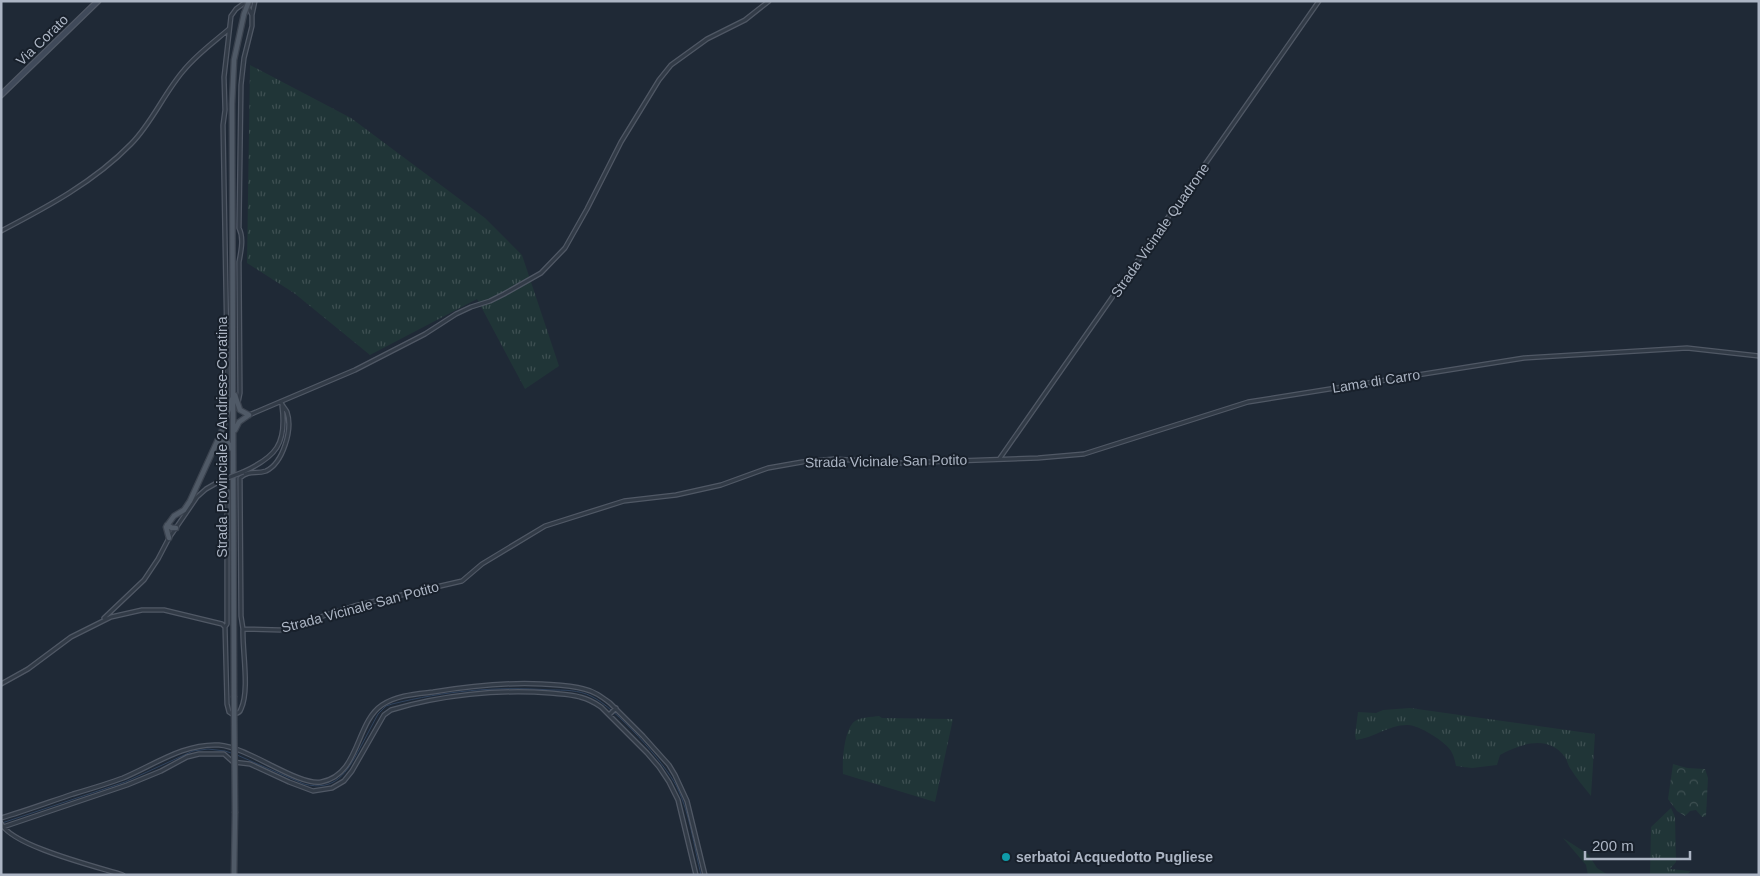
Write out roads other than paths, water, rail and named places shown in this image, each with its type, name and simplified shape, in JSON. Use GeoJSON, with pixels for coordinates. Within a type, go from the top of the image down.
{"type":"FeatureCollection","features":[{"type":"Feature","properties":{"kind":"main road","name":"Via Corato"},"geometry":{"type":"LineString","coordinates":[[1,95],[98,1]]}},
{"type":"Feature","properties":{"kind":"main road","name":"Strada Provinciale 2 Andriese-Coratina"},"geometry":{"type":"LineString","coordinates":[[234,875],[233,82],[237,46],[248,1]]}},
{"type":"Feature","properties":{"kind":"main road"},"geometry":{"type":"LineString","coordinates":[[234,388],[240,410],[249,415],[238,422],[234,433]]}},
{"type":"Feature","properties":{"kind":"main road"},"geometry":{"type":"LineString","coordinates":[[169,538],[167,525],[174,516],[184,510],[190,501],[215,445],[234,394]]}},
{"type":"Feature","properties":{"kind":"main road"},"geometry":{"type":"LineString","coordinates":[[215,445],[226,440],[234,453]]}},
{"type":"Feature","properties":{"kind":"main road"},"geometry":{"type":"LineString","coordinates":[[167,525],[176,528]]}},
{"type":"Feature","properties":{"kind":"street"},"geometry":{"type":"LineString","coordinates":[[228,412],[223,125],[225,110],[224,77],[231,16],[242,4],[248,1]]}},
{"type":"Feature","properties":{"kind":"street"},"geometry":{"type":"LineString","coordinates":[[238,405],[240,393],[240,126],[244,58],[252,26],[255,1]]}},
{"type":"Feature","properties":{"kind":"street"},"geometry":{"type":"LineString","coordinates":[[249,415],[281,404],[354,370],[425,334],[471,307],[504,294],[540,273],[565,248],[588,209],[621,142],[659,80],[671,65],[707,39],[745,20],[769,1]]}},
{"type":"Feature","properties":{"kind":"street","name":"Strada Vicinale Quadrone"},"geometry":{"type":"LineString","coordinates":[[1000,458],[1319,1]]}},
{"type":"Feature","properties":{"kind":"street"},"geometry":{"type":"LineString","coordinates":[[242,4],[247,5],[252,15]]}},
{"type":"Feature","properties":{"kind":"street"},"geometry":{"type":"LineString","coordinates":[[1,231],[78,188],[121,154],[139,135],[184,69],[229,29]]}},
{"type":"Feature","properties":{"kind":"street","name":"Lama di Carro"},"geometry":{"type":"LineString","coordinates":[[1000,458],[1038,458],[1084,454],[1248,402],[1524,358],[1687,348],[1759,356]]}},
{"type":"Feature","properties":{"kind":"street"},"geometry":{"type":"LineString","coordinates":[[102,620],[144,580],[158,560],[169,538],[198,497],[206,489],[270,458],[276,450],[281,436],[283,416],[281,404]]}},
{"type":"Feature","properties":{"kind":"street"},"geometry":{"type":"LineString","coordinates":[[227,492],[228,612],[225,627],[226,696],[228,709],[232,714],[237,714],[241,709],[245,686],[241,616],[240,478],[249,472],[260,473],[266,471],[278,459],[287,438],[288,428],[286,410],[281,404]]}},
{"type":"Feature","properties":{"kind":"street","name":"Strada Vicinale San Potito"},"geometry":{"type":"LineString","coordinates":[[243,629],[280,630],[354,606],[462,581],[482,564],[545,526],[624,501],[676,494],[721,485],[768,468],[834,459],[899,463],[1000,458]]}},
{"type":"Feature","properties":{"kind":"street"},"geometry":{"type":"LineString","coordinates":[[1,684],[28,670],[71,637],[102,620],[134,612],[164,610],[222,624],[225,627]]}},
{"type":"Feature","properties":{"kind":"street"},"geometry":{"type":"LineString","coordinates":[[512,682],[512,692]]}},
{"type":"Feature","properties":{"kind":"street"},"geometry":{"type":"LineString","coordinates":[[1,818],[122,778],[193,746],[219,745],[248,754],[306,780],[322,782],[343,770],[372,714],[381,705],[395,698],[468,686],[512,682],[555,685],[583,688],[600,696],[616,708],[656,751],[675,775],[687,801],[705,875]]}},
{"type":"Feature","properties":{"kind":"street"},"geometry":{"type":"LineString","coordinates":[[2,825],[126,785],[159,772],[187,757],[207,754],[224,754],[232,762],[250,764],[313,791],[332,788],[344,781],[358,762],[384,715],[391,710],[464,695],[540,692],[579,696],[590,700],[609,715],[647,753],[664,774],[678,800],[696,875]]}},
{"type":"Feature","properties":{"kind":"street"},"geometry":{"type":"LineString","coordinates":[[420,694],[421,703]]}},
{"type":"Feature","properties":{"kind":"street"},"geometry":{"type":"LineString","coordinates":[[609,715],[616,708]]}},
{"type":"Feature","properties":{"kind":"street"},"geometry":{"type":"LineString","coordinates":[[350,758],[358,762]]}},
{"type":"Feature","properties":{"kind":"street"},"geometry":{"type":"LineString","coordinates":[[155,763],[159,772]]}},
{"type":"Feature","properties":{"kind":"street"},"geometry":{"type":"LineString","coordinates":[[266,772],[270,764]]}},
{"type":"Feature","properties":{"kind":"street"},"geometry":{"type":"LineString","coordinates":[[67,796],[70,804]]}},
{"type":"Feature","properties":{"kind":"street"},"geometry":{"type":"LineString","coordinates":[[2,825],[22,840],[50,852],[123,875]]}},
{"type":"Feature","properties":{"kind":"street"},"geometry":{"type":"LineString","coordinates":[[691,851],[699,849]]}},
{"type":"Feature","properties":{"kind":"waterway"},"geometry":{"type":"LineString","coordinates":[[237,755],[304,784],[324,785],[332,783],[345,772],[378,714],[386,706],[431,696],[490,689],[566,690],[581,693],[601,702],[626,723],[651,750],[671,776],[685,808],[701,875]]}},
{"type":"Feature","properties":{"kind":"waterway"},"geometry":{"type":"LineString","coordinates":[[2,823],[125,782],[193,751],[208,749],[234,754]]}},
{"type":"Feature","properties":{"kind":"place","name":"serbatoi Acquedotto Pugliese"},"geometry":{"type":"Point","coordinates":[1006,857]}}]}
